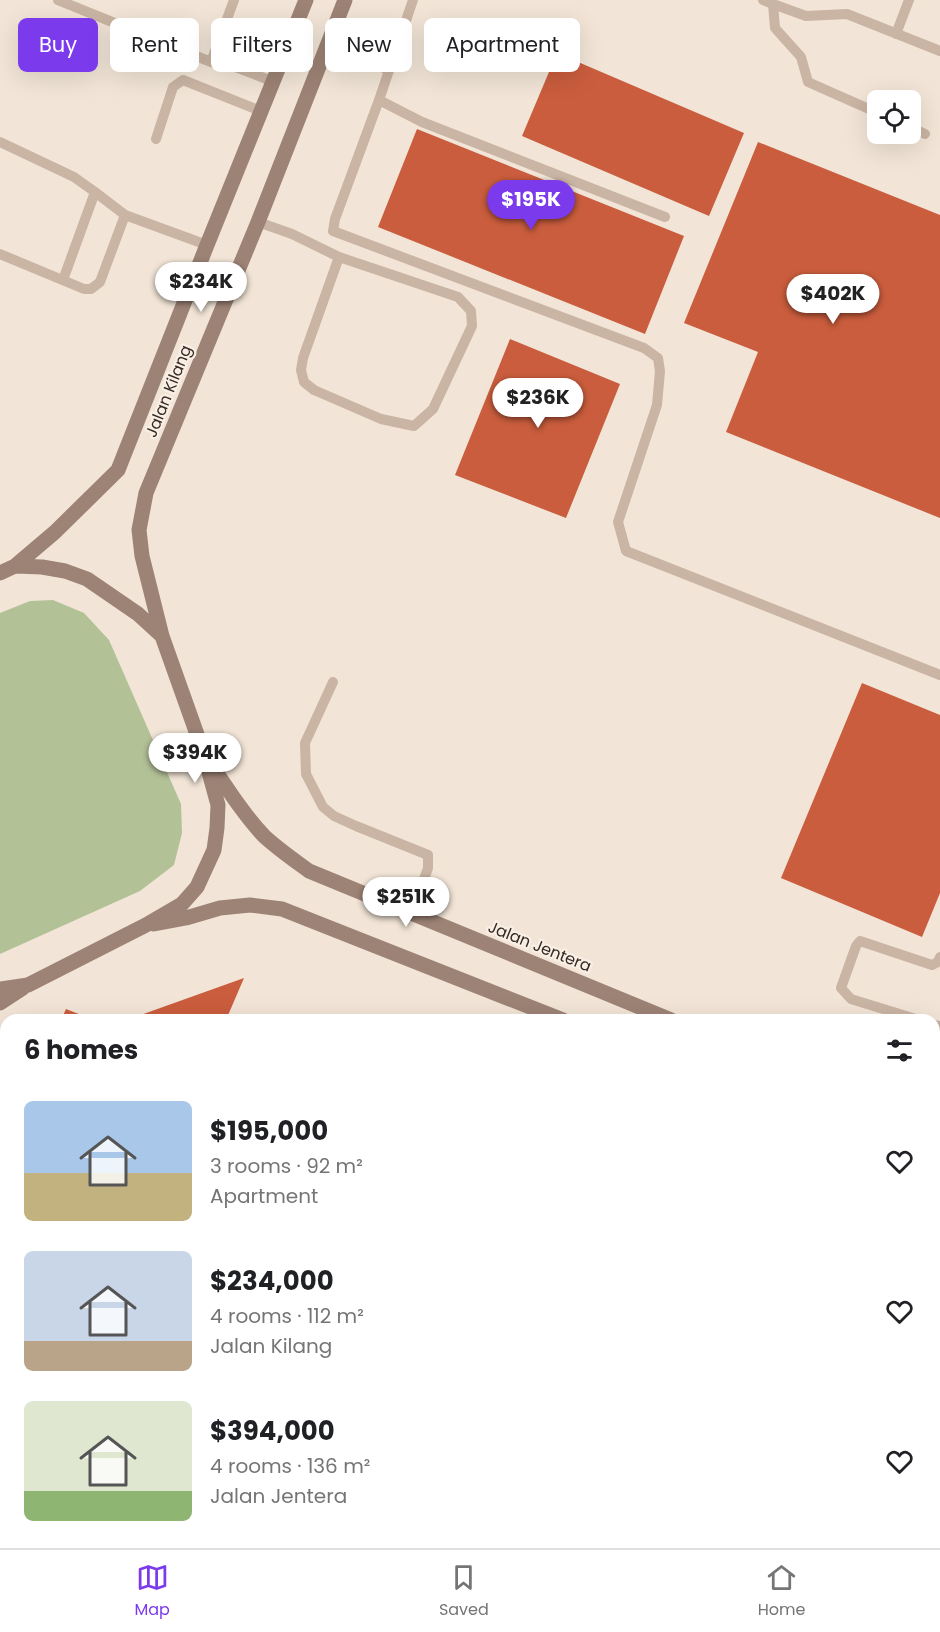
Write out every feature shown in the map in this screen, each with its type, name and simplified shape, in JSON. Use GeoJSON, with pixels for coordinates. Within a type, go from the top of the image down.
{"type":"FeatureCollection","features":[{"type":"Feature","properties":{"kind":"street","name":"Jalan Kilang"},"geometry":{"type":"LineString","coordinates":[[15,566],[55,532],[118,470],[306,0]]}},
{"type":"Feature","properties":{"kind":"street","name":"Jalan Kilang"},"geometry":{"type":"LineString","coordinates":[[338,18],[345,0]]}},
{"type":"Feature","properties":{"kind":"street","name":"Jalan Kilang"},"geometry":{"type":"LineString","coordinates":[[204,754],[162,636],[142,556],[139,530],[146,493],[258,222],[325,50]]}},
{"type":"Feature","properties":{"kind":"street"},"geometry":{"type":"LineString","coordinates":[[0,573],[15,566],[42,567],[87,579],[138,614],[162,636]]}},
{"type":"Feature","properties":{"kind":"street"},"geometry":{"type":"LineString","coordinates":[[0,1003],[28,985],[146,925],[182,904],[196,887],[214,850],[217,828],[218,805],[204,754]]}},
{"type":"Feature","properties":{"kind":"street","name":"Jalan Jentera"},"geometry":{"type":"LineString","coordinates":[[204,754],[231,794],[264,835],[309,871],[656,1014]]}},
{"type":"Feature","properties":{"kind":"street"},"geometry":{"type":"LineString","coordinates":[[146,925],[186,918],[220,908],[250,904],[282,909],[548,1014]]}},
{"type":"Feature","properties":{"kind":"street"},"geometry":{"type":"LineString","coordinates":[[0,989],[28,985]]}},
{"type":"Feature","properties":{"kind":"lane"},"geometry":{"type":"LineString","coordinates":[[58,0],[211,62]]}},
{"type":"Feature","properties":{"kind":"lane"},"geometry":{"type":"LineString","coordinates":[[227,18],[234,0]]}},
{"type":"Feature","properties":{"kind":"lane"},"geometry":{"type":"LineString","coordinates":[[407,18],[413,0]]}},
{"type":"Feature","properties":{"kind":"lane"},"geometry":{"type":"LineString","coordinates":[[896,34],[909,0]]}},
{"type":"Feature","properties":{"kind":"lane"},"geometry":{"type":"LineString","coordinates":[[768,2],[806,16],[847,14],[940,51]]}},
{"type":"Feature","properties":{"kind":"lane"},"geometry":{"type":"LineString","coordinates":[[768,2],[775,28],[801,57],[808,82],[867,108]]}},
{"type":"Feature","properties":{"kind":"lane"},"geometry":{"type":"LineString","coordinates":[[248,72],[274,82]]}},
{"type":"Feature","properties":{"kind":"lane"},"geometry":{"type":"LineString","coordinates":[[388,72],[335,219],[333,231],[637,345],[658,358],[660,371],[657,405],[618,522],[626,551],[940,675]]}},
{"type":"Feature","properties":{"kind":"lane"},"geometry":{"type":"LineString","coordinates":[[156,139],[174,87],[183,80],[261,111]]}},
{"type":"Feature","properties":{"kind":"lane"},"geometry":{"type":"LineString","coordinates":[[379,100],[422,122],[665,218]]}},
{"type":"Feature","properties":{"kind":"lane"},"geometry":{"type":"LineString","coordinates":[[921,132],[925,134]]}},
{"type":"Feature","properties":{"kind":"lane"},"geometry":{"type":"LineString","coordinates":[[0,142],[74,177],[125,215],[207,245]]}},
{"type":"Feature","properties":{"kind":"lane"},"geometry":{"type":"LineString","coordinates":[[63,280],[95,192]]}},
{"type":"Feature","properties":{"kind":"lane"},"geometry":{"type":"LineString","coordinates":[[0,254],[84,289],[91,289],[100,282],[125,215]]}},
{"type":"Feature","properties":{"kind":"lane"},"geometry":{"type":"LineString","coordinates":[[258,222],[291,234],[339,257],[458,297],[471,311],[472,326],[433,410],[414,426],[381,419],[314,390],[304,382],[301,370],[303,358],[339,257]]}},
{"type":"Feature","properties":{"kind":"lane"},"geometry":{"type":"LineString","coordinates":[[333,682],[305,743],[306,774],[323,807],[334,816],[428,855],[428,868],[412,913]]}},
{"type":"Feature","properties":{"kind":"lane"},"geometry":{"type":"LineString","coordinates":[[900,1014],[851,999],[841,988],[856,946],[860,941],[932,965],[938,962],[940,957]]}},
{"type":"Feature","properties":{"kind":"green space"},"geometry":{"type":"Polygon","coordinates":[[[53,600],[84,613],[109,640],[181,804],[182,833],[174,865],[140,891],[0,954],[0,613],[30,601],[53,600]]]}},
{"type":"Feature","properties":{"kind":"building"},"geometry":{"type":"Polygon","coordinates":[[[580,63],[744,133],[709,216],[522,136],[549,72],[580,72],[580,63]]]}},
{"type":"Feature","properties":{"kind":"building"},"geometry":{"type":"Polygon","coordinates":[[[417,129],[684,236],[645,334],[378,227],[417,129]]]}},
{"type":"Feature","properties":{"kind":"building"},"geometry":{"type":"Polygon","coordinates":[[[758,142],[940,215],[940,518],[726,432],[758,352],[684,323],[758,142]]]}},
{"type":"Feature","properties":{"kind":"building"},"geometry":{"type":"Polygon","coordinates":[[[510,339],[620,384],[566,518],[455,475],[510,339]]]}},
{"type":"Feature","properties":{"kind":"building"},"geometry":{"type":"Polygon","coordinates":[[[862,683],[940,715],[940,893],[922,937],[781,878],[862,683]]]}},
{"type":"Feature","properties":{"kind":"building"},"geometry":{"type":"Polygon","coordinates":[[[244,978],[229,1014],[143,1014],[244,978]]]}},
{"type":"Feature","properties":{"kind":"building"},"geometry":{"type":"Polygon","coordinates":[[[66,1009],[79,1014],[64,1014],[66,1009]]]}}]}
